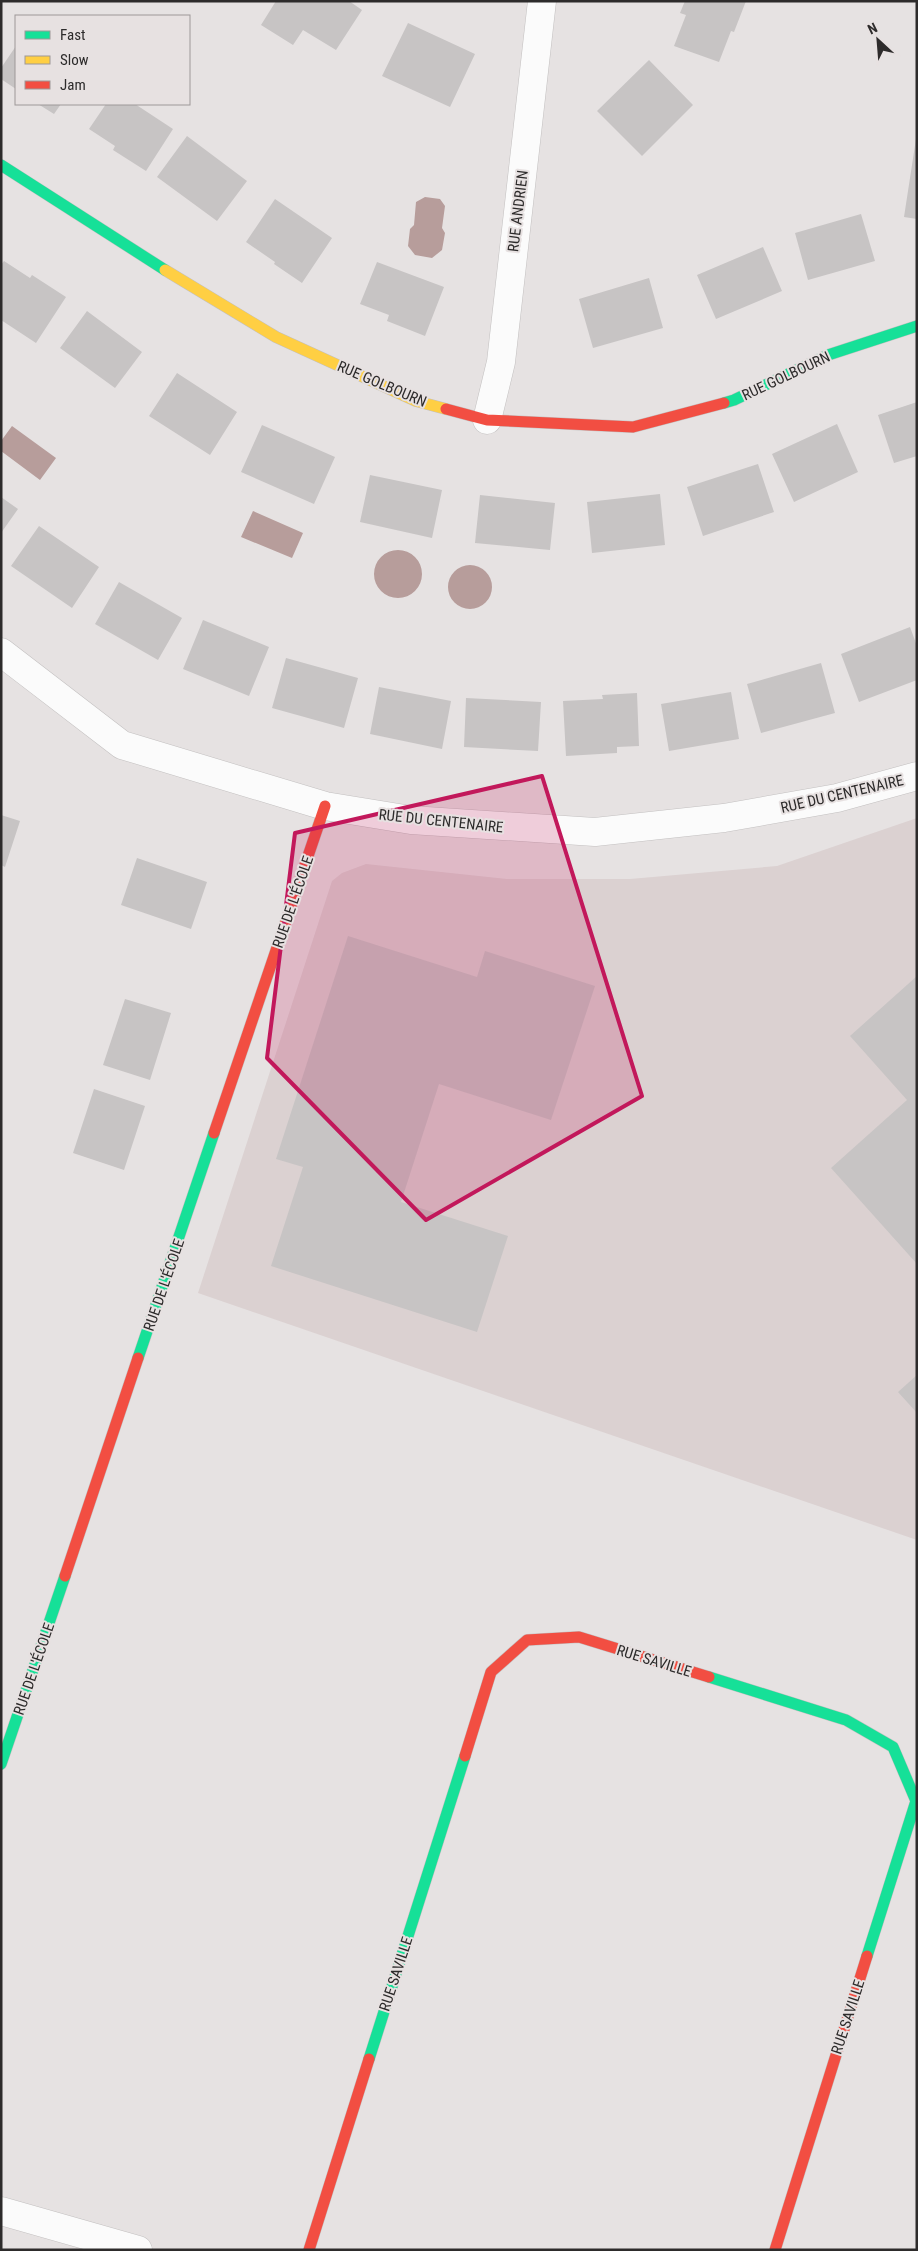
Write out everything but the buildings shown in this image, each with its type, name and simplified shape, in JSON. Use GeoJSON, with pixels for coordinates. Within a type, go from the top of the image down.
{"type":"FeatureCollection","features":[{"type":"Feature","properties":{"kind":"street","name":"RUE ANDRIEN"},"geometry":{"type":"LineString","coordinates":[[488,420],[500,362],[542,1]]}},
{"type":"Feature","properties":{"kind":"street","name":"RUE GOLBOURN"},"geometry":{"type":"LineString","coordinates":[[1,165],[203,295],[276,337],[416,401],[488,420],[633,427],[734,400],[828,355],[917,326]]}},
{"type":"Feature","properties":{"kind":"street","name":"RUE DU CENTENAIRE"},"geometry":{"type":"LineString","coordinates":[[1,652],[122,745],[325,806],[411,820],[596,832],[734,816],[837,798],[917,776]]}},
{"type":"Feature","properties":{"kind":"street","name":"RUE DE L'ÉCOLE"},"geometry":{"type":"LineString","coordinates":[[1,1764],[6,1737],[325,806]]}},
{"type":"Feature","properties":{"kind":"street","name":"RUE SAVILLE"},"geometry":{"type":"LineString","coordinates":[[309,2250],[491,1672],[527,1640],[579,1637],[846,1720],[893,1747],[916,1801],[775,2250]]}},
{"type":"Feature","properties":{"kind":"street"},"geometry":{"type":"LineString","coordinates":[[1,2211],[138,2250]]}},
{"type":"Feature","properties":{"kind":"highlighted area"},"geometry":{"type":"Polygon","coordinates":[[[542,776],[642,1096],[426,1220],[267,1058],[295,833],[542,776]]]}},
{"type":"Feature","properties":{"kind":"shaded area"},"geometry":{"type":"Polygon","coordinates":[[[425,197],[440,199],[445,206],[442,228],[445,233],[442,250],[432,258],[415,255],[408,246],[410,229],[414,225],[416,202],[425,197]]]}},
{"type":"Feature","properties":{"kind":"shaded area"},"geometry":{"type":"Polygon","coordinates":[[[12,426],[56,458],[40,480],[1,451],[1,441],[12,426]]]}},
{"type":"Feature","properties":{"kind":"shaded area"},"geometry":{"type":"Polygon","coordinates":[[[253,511],[303,533],[292,558],[241,537],[253,511]]]}},
{"type":"Feature","properties":{"kind":"shaded area"},"geometry":{"type":"Polygon","coordinates":[[[398,550],[407,552],[415,557],[420,565],[422,574],[420,583],[415,591],[407,596],[398,598],[389,596],[381,591],[376,583],[374,574],[376,565],[381,557],[389,552],[398,550]]]}},
{"type":"Feature","properties":{"kind":"shaded area"},"geometry":{"type":"Polygon","coordinates":[[[474,565],[486,571],[491,578],[491,596],[486,603],[479,608],[466,609],[454,603],[449,596],[448,583],[454,571],[461,566],[474,565]]]}},
{"type":"Feature","properties":{"kind":"shaded area"},"geometry":{"type":"Polygon","coordinates":[[[917,818],[917,1540],[198,1293],[332,881],[342,873],[366,864],[507,879],[630,879],[777,866],[917,818]]]}},
{"type":"Feature","properties":{"kind":"traffic: fast"},"geometry":{"type":"LineString","coordinates":[[1,165],[165,270]]}},
{"type":"Feature","properties":{"kind":"traffic: fast"},"geometry":{"type":"LineString","coordinates":[[724,403],[828,355],[917,326]]}},
{"type":"Feature","properties":{"kind":"traffic: fast"},"geometry":{"type":"LineString","coordinates":[[138,1358],[214,1133]]}},
{"type":"Feature","properties":{"kind":"traffic: fast"},"geometry":{"type":"LineString","coordinates":[[1,1764],[65,1576]]}},
{"type":"Feature","properties":{"kind":"traffic: fast"},"geometry":{"type":"LineString","coordinates":[[709,1677],[846,1720],[893,1747],[916,1801],[867,1956]]}},
{"type":"Feature","properties":{"kind":"traffic: fast"},"geometry":{"type":"LineString","coordinates":[[369,2059],[465,1756]]}},
{"type":"Feature","properties":{"kind":"traffic: slow"},"geometry":{"type":"LineString","coordinates":[[165,270],[276,337],[416,401],[446,409]]}},
{"type":"Feature","properties":{"kind":"traffic: jam"},"geometry":{"type":"LineString","coordinates":[[446,409],[487,420],[633,427],[724,403]]}},
{"type":"Feature","properties":{"kind":"traffic: jam"},"geometry":{"type":"LineString","coordinates":[[214,1133],[325,806]]}},
{"type":"Feature","properties":{"kind":"traffic: jam"},"geometry":{"type":"LineString","coordinates":[[65,1576],[138,1358]]}},
{"type":"Feature","properties":{"kind":"traffic: jam"},"geometry":{"type":"LineString","coordinates":[[465,1756],[491,1672],[527,1640],[579,1637],[709,1677]]}},
{"type":"Feature","properties":{"kind":"traffic: jam"},"geometry":{"type":"LineString","coordinates":[[775,2250],[867,1956]]}},
{"type":"Feature","properties":{"kind":"traffic: jam"},"geometry":{"type":"LineString","coordinates":[[309,2250],[369,2059]]}}]}
